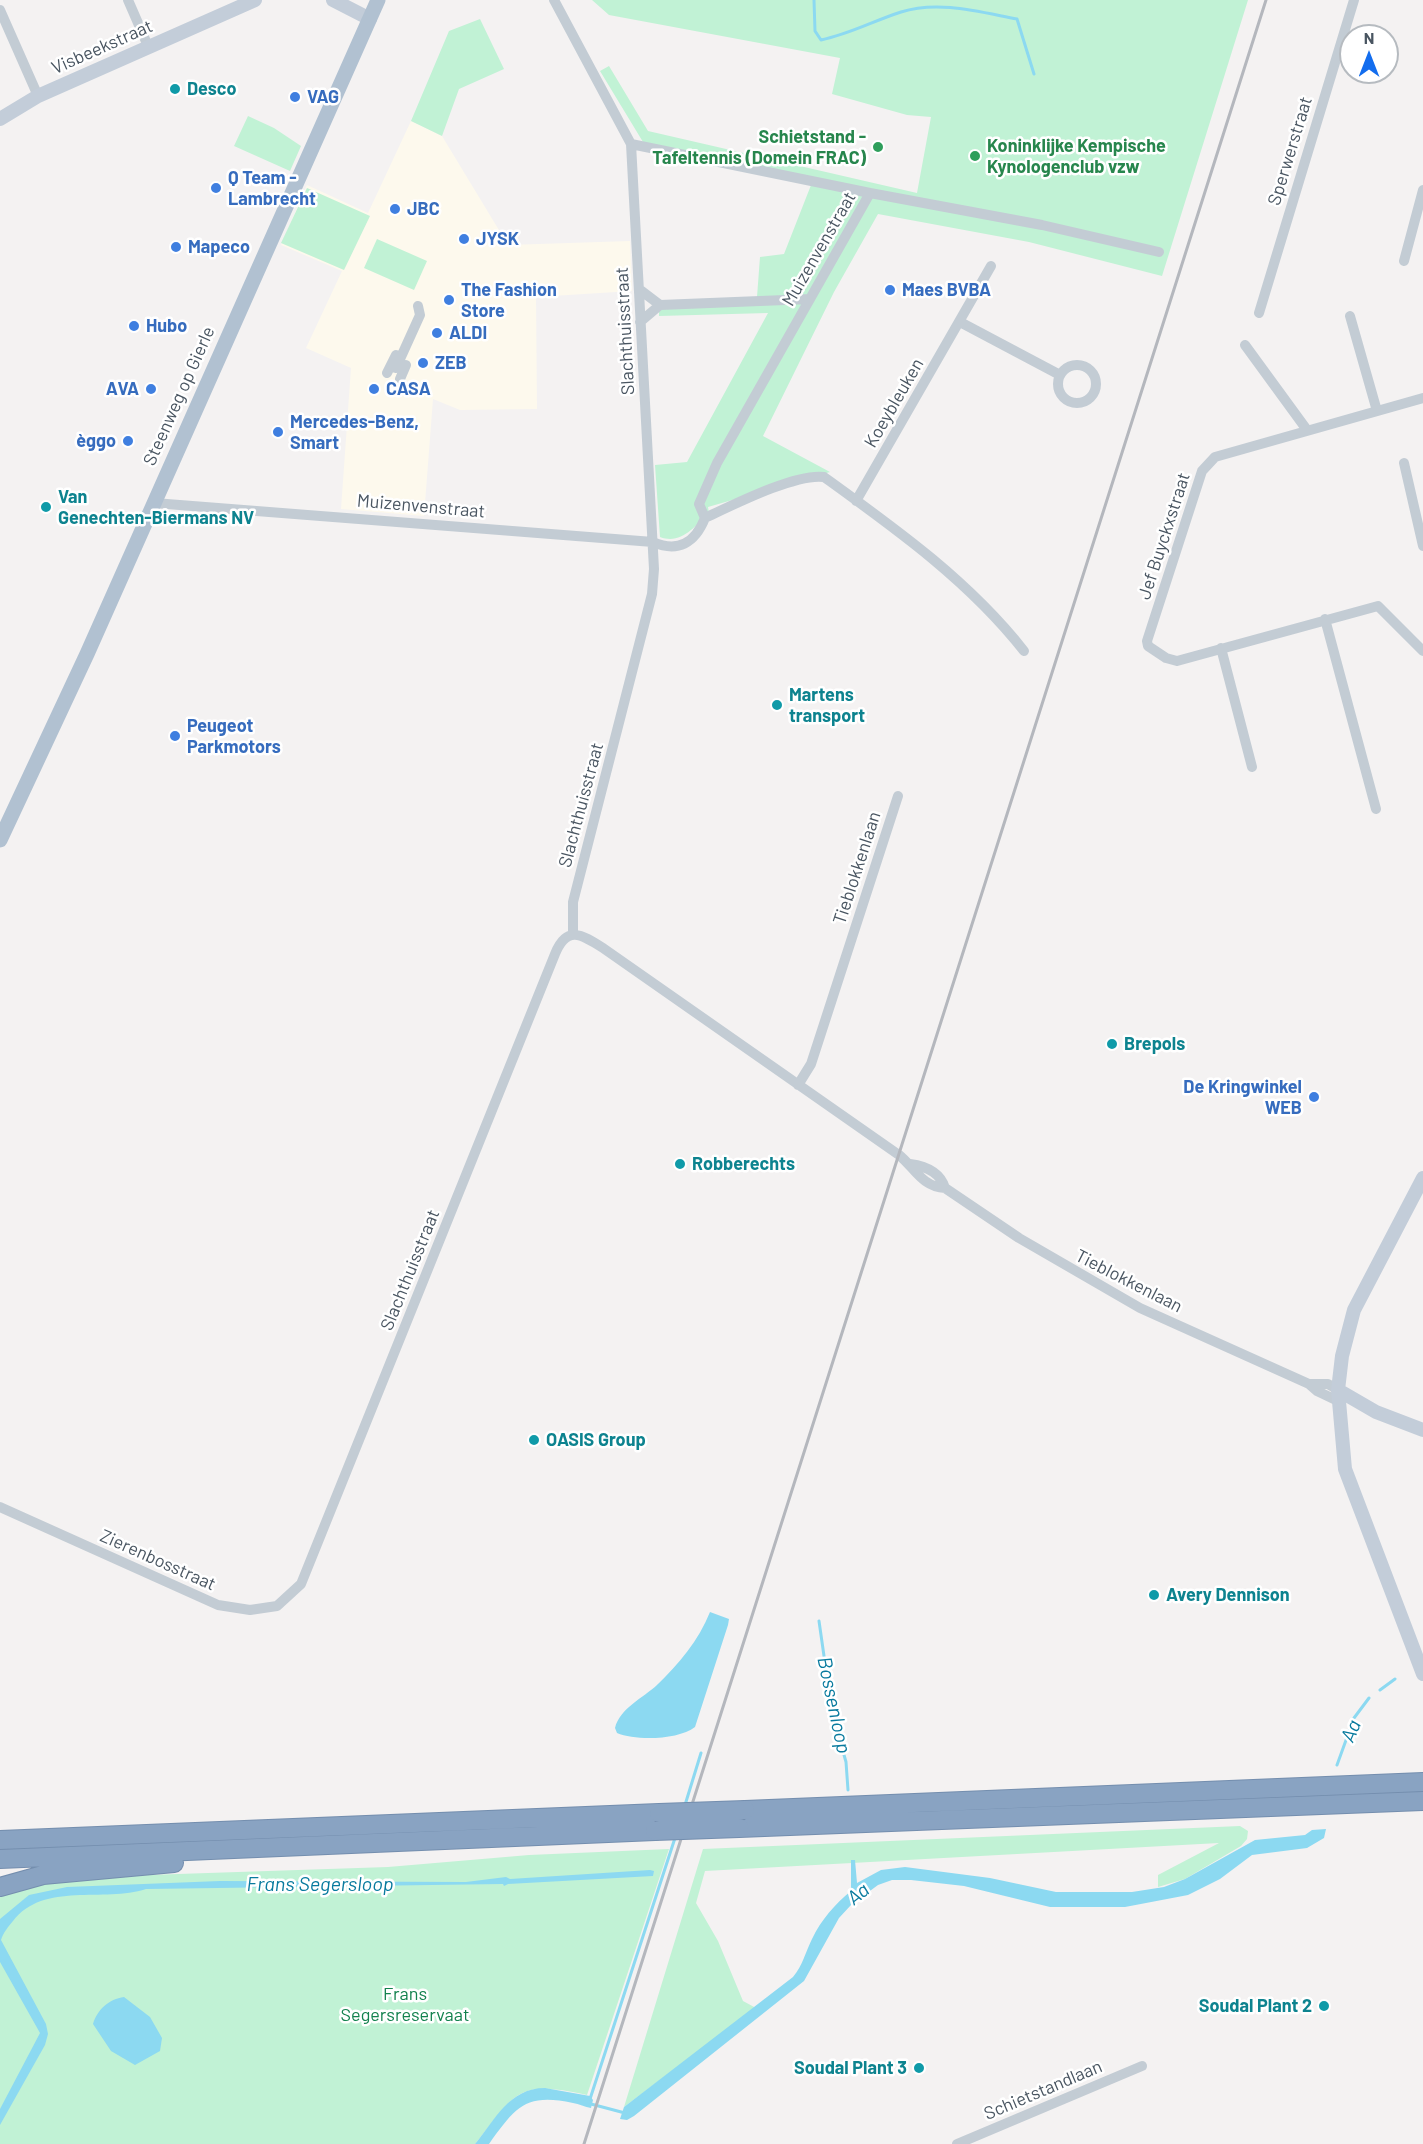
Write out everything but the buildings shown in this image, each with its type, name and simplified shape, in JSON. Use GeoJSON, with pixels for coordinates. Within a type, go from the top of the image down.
{"type":"FeatureCollection","features":[{"type":"Feature","properties":{"kind":"highway"},"geometry":{"type":"LineString","coordinates":[[0,1840],[1423,1782]]}},
{"type":"Feature","properties":{"kind":"highway"},"geometry":{"type":"LineString","coordinates":[[0,1859],[1423,1801]]}},
{"type":"Feature","properties":{"kind":"highway"},"geometry":{"type":"LineString","coordinates":[[0,1887],[43,1875],[195,1861],[214,1849]]}},
{"type":"Feature","properties":{"kind":"main road","name":"Steenweg op Gierle"},"geometry":{"type":"LineString","coordinates":[[1,834],[154,503],[378,0]]}},
{"type":"Feature","properties":{"kind":"street"},"geometry":{"type":"LineString","coordinates":[[128,0],[148,46]]}},
{"type":"Feature","properties":{"kind":"street","name":"Visbeekstraat"},"geometry":{"type":"LineString","coordinates":[[0,119],[38,96],[255,0]]}},
{"type":"Feature","properties":{"kind":"street"},"geometry":{"type":"LineString","coordinates":[[333,0],[370,19]]}},
{"type":"Feature","properties":{"kind":"street","name":"Slachthuisstraat"},"geometry":{"type":"LineString","coordinates":[[301,1584],[555,954],[565,937],[573,934],[573,902],[652,594],[653,542],[631,144],[554,0]]}},
{"type":"Feature","properties":{"kind":"street","name":"Sperwerstraat"},"geometry":{"type":"LineString","coordinates":[[1258,313],[1354,0]]}},
{"type":"Feature","properties":{"kind":"street"},"geometry":{"type":"LineString","coordinates":[[0,10],[38,96]]}},
{"type":"Feature","properties":{"kind":"street"},"geometry":{"type":"LineString","coordinates":[[631,144],[870,193]]}},
{"type":"Feature","properties":{"kind":"street"},"geometry":{"type":"LineString","coordinates":[[632,165],[656,149]]}},
{"type":"Feature","properties":{"kind":"street"},"geometry":{"type":"LineString","coordinates":[[1404,261],[1423,190]]}},
{"type":"Feature","properties":{"kind":"street","name":"Muizenvenstraat"},"geometry":{"type":"LineString","coordinates":[[154,503],[653,542],[667,548],[683,546],[702,526],[705,518],[699,504],[717,463],[870,193],[1042,225],[1159,252]]}},
{"type":"Feature","properties":{"kind":"street","name":"Koeybleuken"},"geometry":{"type":"LineString","coordinates":[[856,501],[991,266]]}},
{"type":"Feature","properties":{"kind":"street"},"geometry":{"type":"LineString","coordinates":[[639,290],[660,305],[810,299]]}},
{"type":"Feature","properties":{"kind":"street"},"geometry":{"type":"LineString","coordinates":[[640,322],[660,305]]}},
{"type":"Feature","properties":{"kind":"street"},"geometry":{"type":"LineString","coordinates":[[400,379],[420,315],[418,306]]}},
{"type":"Feature","properties":{"kind":"street"},"geometry":{"type":"LineString","coordinates":[[1350,316],[1377,411]]}},
{"type":"Feature","properties":{"kind":"street"},"geometry":{"type":"LineString","coordinates":[[960,321],[1060,375]]}},
{"type":"Feature","properties":{"kind":"street"},"geometry":{"type":"LineString","coordinates":[[1245,345],[1307,430]]}},
{"type":"Feature","properties":{"kind":"street"},"geometry":{"type":"LineString","coordinates":[[406,359],[390,355],[385,372],[396,355],[398,356],[393,368],[406,359]]}},
{"type":"Feature","properties":{"kind":"street","name":"Jef Buyckxstraat"},"geometry":{"type":"LineString","coordinates":[[1423,398],[1228,451],[1215,457],[1202,471],[1147,641],[1148,646],[1173,661],[1377,606],[1423,651]]}},
{"type":"Feature","properties":{"kind":"street"},"geometry":{"type":"LineString","coordinates":[[1404,463],[1423,546]]}},
{"type":"Feature","properties":{"kind":"street"},"geometry":{"type":"LineString","coordinates":[[705,518],[806,477],[824,477],[951,574],[994,613],[1024,651]]}},
{"type":"Feature","properties":{"kind":"street"},"geometry":{"type":"LineString","coordinates":[[1325,620],[1376,809]]}},
{"type":"Feature","properties":{"kind":"street"},"geometry":{"type":"LineString","coordinates":[[1221,648],[1252,767]]}},
{"type":"Feature","properties":{"kind":"street","name":"Tieblokkenlaan"},"geometry":{"type":"LineString","coordinates":[[798,1085],[811,1064],[898,796]]}},
{"type":"Feature","properties":{"kind":"street","name":"Tieblokkenlaan"},"geometry":{"type":"LineString","coordinates":[[573,934],[585,937],[603,948],[798,1085],[910,1164],[923,1180],[934,1186],[945,1188],[1029,1245],[1140,1308],[1309,1384],[1328,1384],[1338,1395]]}},
{"type":"Feature","properties":{"kind":"street"},"geometry":{"type":"LineString","coordinates":[[1423,1178],[1354,1310],[1342,1356],[1338,1395],[1345,1469],[1423,1674]]}},
{"type":"Feature","properties":{"kind":"street"},"geometry":{"type":"LineString","coordinates":[[1338,1395],[1423,1430]]}},
{"type":"Feature","properties":{"kind":"street","name":"Zierenbosstraat"},"geometry":{"type":"LineString","coordinates":[[0,1507],[218,1605],[250,1610],[277,1606],[301,1584]]}},
{"type":"Feature","properties":{"kind":"street","name":"Schietstandlaan"},"geometry":{"type":"LineString","coordinates":[[957,2144],[1142,2066]]}},
{"type":"Feature","properties":{"kind":"shaded area"},"geometry":{"type":"Polygon","coordinates":[[[411,121],[442,136],[508,245],[630,241],[632,291],[536,297],[537,409],[460,410],[433,399],[424,516],[341,509],[351,368],[306,348],[342,271],[281,245],[307,185],[368,213],[411,121]]]}},
{"type":"Feature","properties":{"kind":"green space"},"geometry":{"type":"Polygon","coordinates":[[[592,0],[1248,0],[1162,276],[1029,242],[878,214],[834,292],[763,436],[830,472],[708,507],[709,513],[687,533],[681,537],[668,539],[660,537],[655,465],[687,462],[768,313],[659,316],[659,303],[757,297],[760,257],[784,254],[813,180],[643,142],[600,71],[609,66],[648,131],[917,193],[931,117],[907,115],[832,94],[840,58],[609,15],[592,0]]]}},
{"type":"Feature","properties":{"kind":"green space"},"geometry":{"type":"Polygon","coordinates":[[[480,19],[504,69],[459,89],[442,136],[411,121],[449,31],[480,19]]]}},
{"type":"Feature","properties":{"kind":"green space"},"geometry":{"type":"Polygon","coordinates":[[[248,116],[274,128],[301,146],[290,171],[234,146],[248,116]]]}},
{"type":"Feature","properties":{"kind":"green space"},"geometry":{"type":"Polygon","coordinates":[[[307,188],[370,216],[344,270],[281,243],[307,188]]]}},
{"type":"Feature","properties":{"kind":"green space"},"geometry":{"type":"Polygon","coordinates":[[[377,239],[427,261],[414,290],[364,268],[377,239]]]}},
{"type":"Feature","properties":{"kind":"green space"},"geometry":{"type":"Polygon","coordinates":[[[1240,1826],[1248,1831],[1247,1839],[1241,1846],[1185,1879],[1158,1887],[1158,1875],[1219,1843],[705,1871],[696,1903],[718,1941],[743,2001],[756,2008],[624,2107],[703,1849],[1240,1826]]]}},
{"type":"Feature","properties":{"kind":"green space","name":"Frans Segersreservaat"},"geometry":{"type":"Polygon","coordinates":[[[669,1849],[587,2095],[545,2089],[520,2094],[500,2113],[475,2144],[0,2144],[0,1897],[21,1887],[88,1877],[388,1867],[529,1855],[669,1849]]]}},
{"type":"Feature","properties":{"kind":"water"},"geometry":{"type":"Polygon","coordinates":[[[710,1612],[729,1619],[695,1727],[678,1735],[657,1738],[625,1736],[617,1733],[615,1728],[622,1715],[657,1685],[680,1660],[694,1642],[710,1612]]]}},
{"type":"Feature","properties":{"kind":"water"},"geometry":{"type":"Polygon","coordinates":[[[1326,1829],[1324,1838],[1307,1848],[1252,1855],[1220,1879],[1188,1895],[1125,1907],[1050,1907],[964,1886],[911,1880],[892,1880],[878,1885],[851,1905],[839,1918],[804,1981],[634,2116],[627,2120],[620,2119],[624,2107],[793,1977],[824,1919],[851,1891],[851,1860],[855,1860],[857,1883],[881,1870],[905,1867],[990,1878],[1056,1892],[1132,1892],[1164,1887],[1185,1879],[1255,1840],[1305,1835],[1312,1830],[1326,1829]]]}},
{"type":"Feature","properties":{"kind":"water","name":"Frans Segersloop"},"geometry":{"type":"Polygon","coordinates":[[[654,1871],[653,1876],[504,1886],[503,1884],[146,1889],[129,1893],[75,1895],[41,1901],[26,1909],[13,1921],[1,1940],[46,2024],[48,2034],[45,2045],[0,2125],[0,2109],[40,2033],[0,1962],[0,1919],[29,1895],[67,1887],[220,1881],[466,1882],[506,1877],[510,1879],[654,1871]]]}},
{"type":"Feature","properties":{"kind":"water"},"geometry":{"type":"Polygon","coordinates":[[[124,1997],[150,2017],[162,2038],[160,2051],[135,2065],[111,2051],[93,2024],[97,2014],[104,2006],[124,1997]]]}},
{"type":"Feature","properties":{"kind":"water"},"geometry":{"type":"Polygon","coordinates":[[[545,2088],[590,2096],[593,2100],[591,2108],[557,2100],[532,2102],[515,2112],[489,2144],[475,2144],[512,2099],[532,2089],[545,2088]]]}},
{"type":"Feature","properties":{"kind":"waterway","name":"Bossenloop"},"geometry":{"type":"LineString","coordinates":[[814,0],[815,31],[821,40],[901,12],[930,7],[959,8],[1017,19],[1034,74]]}},
{"type":"Feature","properties":{"kind":"waterway","name":"Bossenloop"},"geometry":{"type":"LineString","coordinates":[[819,1621],[832,1712],[846,1762],[848,1790]]}},
{"type":"Feature","properties":{"kind":"waterway","name":"Aa"},"geometry":{"type":"LineString","coordinates":[[1380,1690],[1395,1679]]}},
{"type":"Feature","properties":{"kind":"waterway","name":"Aa"},"geometry":{"type":"LineString","coordinates":[[1337,1765],[1354,1718],[1369,1698]]}},
{"type":"Feature","properties":{"kind":"waterway"},"geometry":{"type":"LineString","coordinates":[[685,1805],[701,1753]]}},
{"type":"Feature","properties":{"kind":"waterway"},"geometry":{"type":"LineString","coordinates":[[590,2099],[675,1838]]}},
{"type":"Feature","properties":{"kind":"waterway","name":"Aa"},"geometry":{"type":"LineString","coordinates":[[591,2104],[625,2113]]}},
{"type":"Feature","properties":{"kind":"railway"},"geometry":{"type":"LineString","coordinates":[[584,2144],[1266,0]]}},
{"type":"Feature","properties":{"kind":"place","name":"Desco"},"geometry":{"type":"Point","coordinates":[175,89]}},
{"type":"Feature","properties":{"kind":"place","name":"VAG"},"geometry":{"type":"Point","coordinates":[295,97]}},
{"type":"Feature","properties":{"kind":"place","name":"Schietstand - Tafeltennis (Domein FRAC)"},"geometry":{"type":"Point","coordinates":[878,147]}},
{"type":"Feature","properties":{"kind":"place","name":"Koninklijke Kempische Kynologenclub vzw"},"geometry":{"type":"Point","coordinates":[975,156]}},
{"type":"Feature","properties":{"kind":"place","name":"Q Team - Lambrecht"},"geometry":{"type":"Point","coordinates":[216,188]}},
{"type":"Feature","properties":{"kind":"place","name":"JBC"},"geometry":{"type":"Point","coordinates":[395,209]}},
{"type":"Feature","properties":{"kind":"place","name":"JYSK"},"geometry":{"type":"Point","coordinates":[464,239]}},
{"type":"Feature","properties":{"kind":"place","name":"Mapeco"},"geometry":{"type":"Point","coordinates":[176,247]}},
{"type":"Feature","properties":{"kind":"place","name":"Maes BVBA"},"geometry":{"type":"Point","coordinates":[890,290]}},
{"type":"Feature","properties":{"kind":"place","name":"The Fashion Store"},"geometry":{"type":"Point","coordinates":[449,300]}},
{"type":"Feature","properties":{"kind":"place","name":"Hubo"},"geometry":{"type":"Point","coordinates":[134,326]}},
{"type":"Feature","properties":{"kind":"place","name":"ALDI"},"geometry":{"type":"Point","coordinates":[437,333]}},
{"type":"Feature","properties":{"kind":"place","name":"ZEB"},"geometry":{"type":"Point","coordinates":[423,363]}},
{"type":"Feature","properties":{"kind":"place","name":"AVA"},"geometry":{"type":"Point","coordinates":[151,389]}},
{"type":"Feature","properties":{"kind":"place","name":"CASA"},"geometry":{"type":"Point","coordinates":[374,389]}},
{"type":"Feature","properties":{"kind":"place","name":"Mercedes-Benz, Smart"},"geometry":{"type":"Point","coordinates":[278,432]}},
{"type":"Feature","properties":{"kind":"place","name":"èggo"},"geometry":{"type":"Point","coordinates":[128,441]}},
{"type":"Feature","properties":{"kind":"place","name":"Van Genechten-Biermans NV"},"geometry":{"type":"Point","coordinates":[46,507]}},
{"type":"Feature","properties":{"kind":"place","name":"Martens transport"},"geometry":{"type":"Point","coordinates":[777,705]}},
{"type":"Feature","properties":{"kind":"place","name":"Peugeot Parkmotors"},"geometry":{"type":"Point","coordinates":[175,736]}},
{"type":"Feature","properties":{"kind":"place","name":"Brepols"},"geometry":{"type":"Point","coordinates":[1112,1044]}},
{"type":"Feature","properties":{"kind":"place","name":"De Kringwinkel WEB"},"geometry":{"type":"Point","coordinates":[1314,1097]}},
{"type":"Feature","properties":{"kind":"place","name":"Robberechts"},"geometry":{"type":"Point","coordinates":[680,1164]}},
{"type":"Feature","properties":{"kind":"place","name":"OASIS Group"},"geometry":{"type":"Point","coordinates":[534,1440]}},
{"type":"Feature","properties":{"kind":"place","name":"Avery Dennison"},"geometry":{"type":"Point","coordinates":[1154,1595]}},
{"type":"Feature","properties":{"kind":"place","name":"Soudal Plant 2"},"geometry":{"type":"Point","coordinates":[1324,2006]}},
{"type":"Feature","properties":{"kind":"place","name":"Soudal Plant 3"},"geometry":{"type":"Point","coordinates":[919,2068]}}]}
